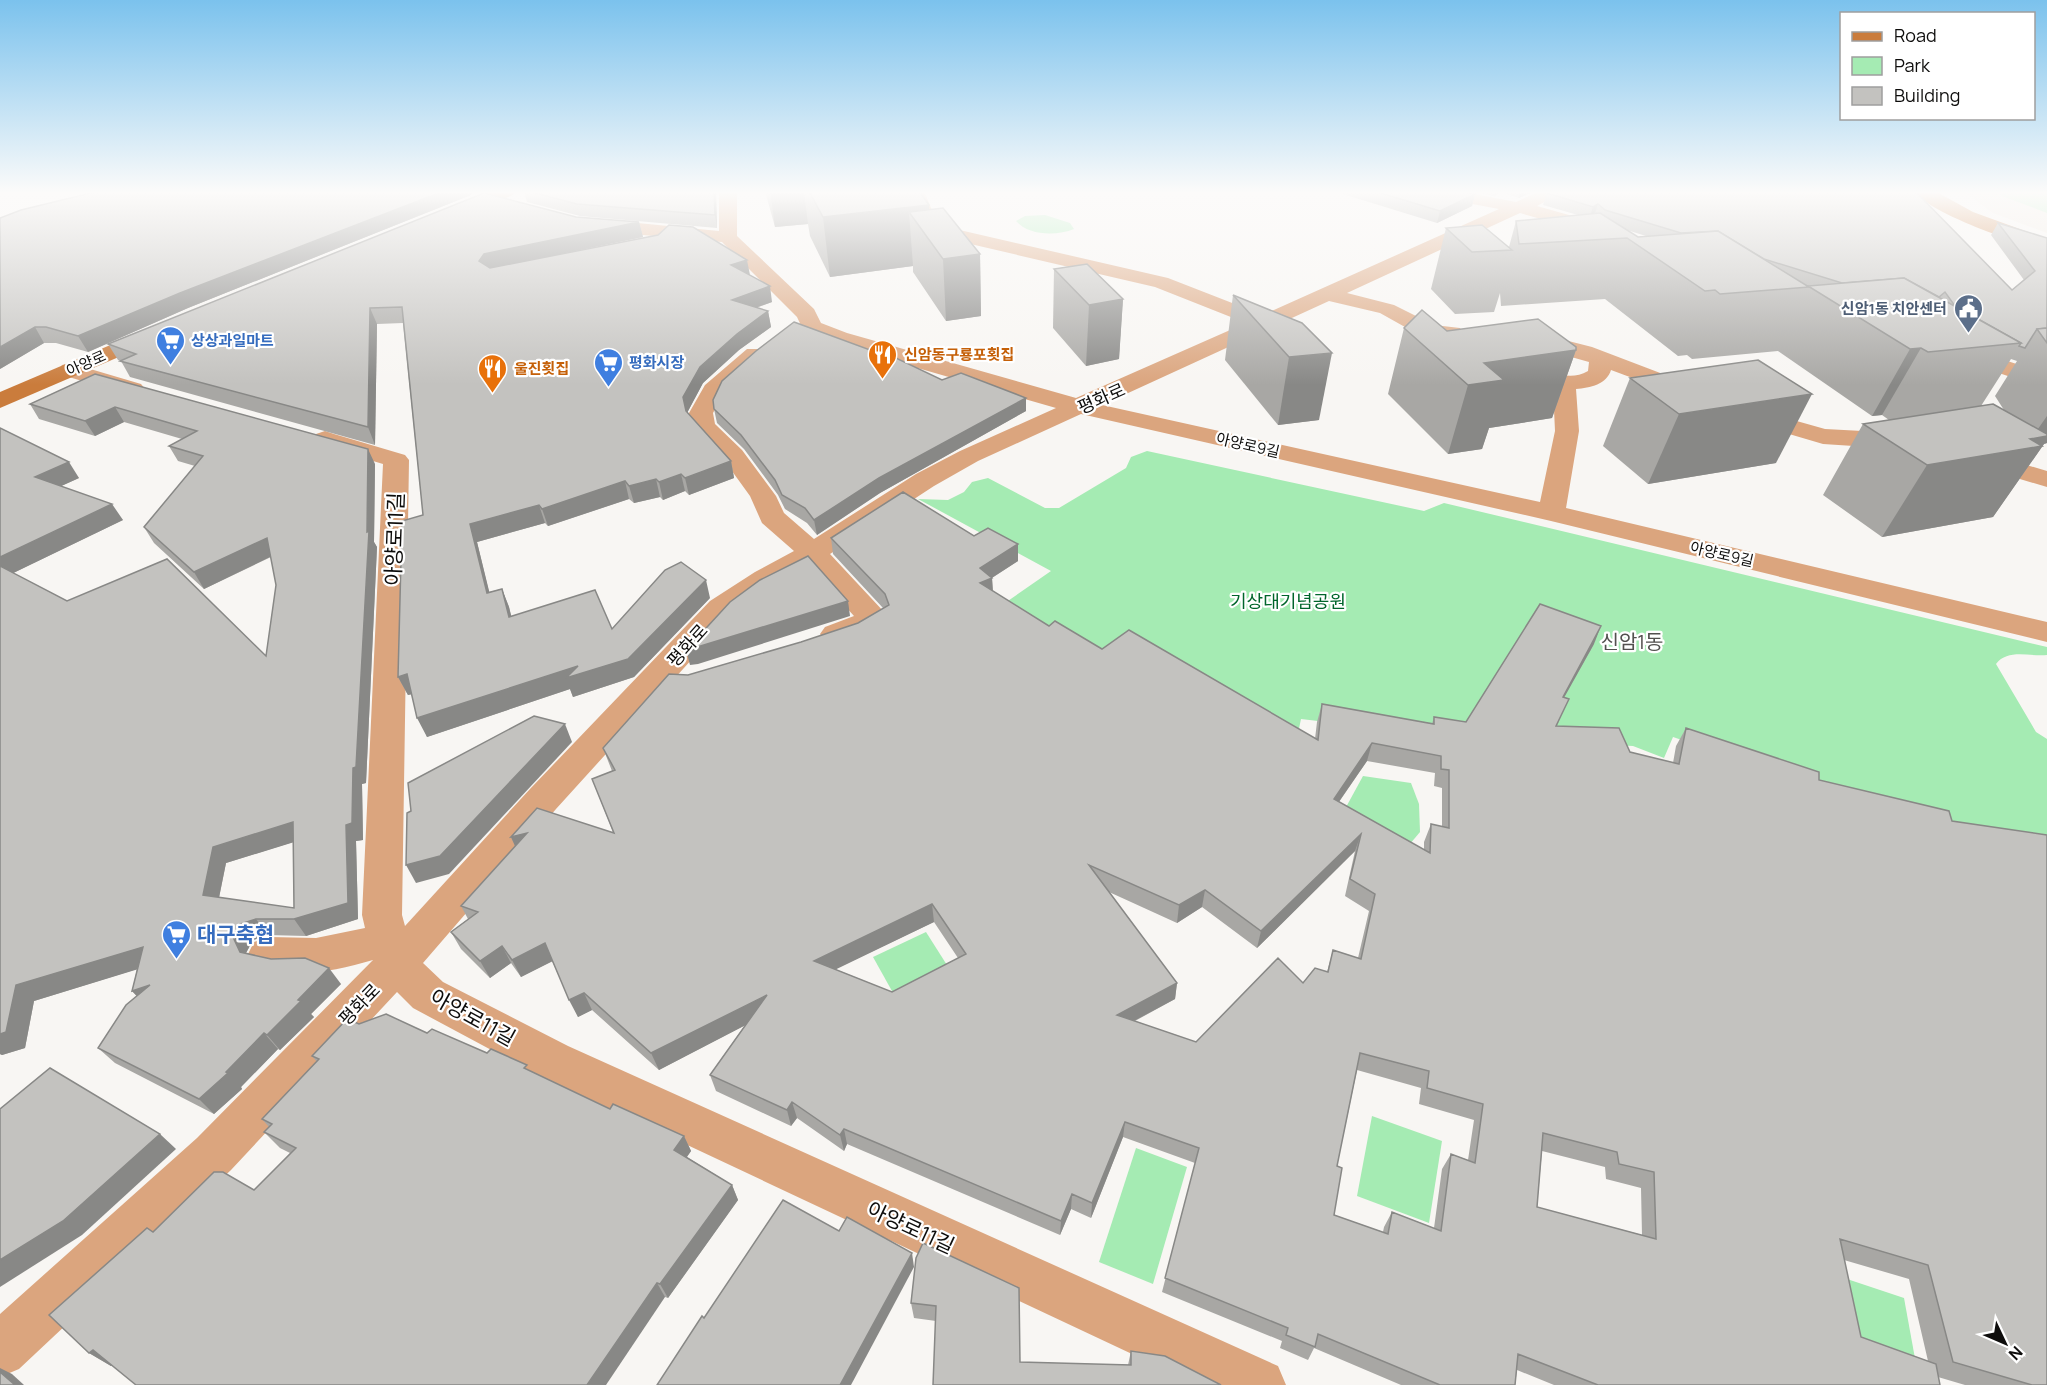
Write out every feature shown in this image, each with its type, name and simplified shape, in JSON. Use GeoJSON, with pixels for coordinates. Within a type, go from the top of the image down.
{"type":"FeatureCollection","features":[{"type":"Feature","properties":{"kind":"main road","name":"아양로"},"geometry":{"type":"LineString","coordinates":[[0,401],[177,323]]}},
{"type":"Feature","properties":{"kind":"street","name":"아양로9길"},"geometry":{"type":"LineString","coordinates":[[741,256],[790,327],[812,327],[839,338],[1080,407],[1551,513],[2047,632]]}},
{"type":"Feature","properties":{"kind":"street"},"geometry":{"type":"LineString","coordinates":[[1046,256],[1161,282],[1265,322]]}},
{"type":"Feature","properties":{"kind":"street","name":"평화로"},"geometry":{"type":"LineString","coordinates":[[0,1350],[214,1154],[393,952],[543,799],[734,597],[813,552],[925,480],[969,456],[1412,256]]}},
{"type":"Feature","properties":{"kind":"street"},"geometry":{"type":"LineString","coordinates":[[1327,294],[1387,309],[1429,331],[1479,336]]}},
{"type":"Feature","properties":{"kind":"street"},"geometry":{"type":"LineString","coordinates":[[790,327],[749,357],[713,390],[700,412],[703,426],[733,456],[763,496],[772,517],[813,552],[873,620],[812,642]]}},
{"type":"Feature","properties":{"kind":"street"},"geometry":{"type":"LineString","coordinates":[[1509,337],[1549,341],[1721,404],[1823,436],[1921,443]]}},
{"type":"Feature","properties":{"kind":"street"},"geometry":{"type":"LineString","coordinates":[[1945,347],[2047,382]]}},
{"type":"Feature","properties":{"kind":"street"},"geometry":{"type":"LineString","coordinates":[[1500,359],[1533,375],[1564,382],[1593,379],[1602,369],[1601,359]]}},
{"type":"Feature","properties":{"kind":"street"},"geometry":{"type":"LineString","coordinates":[[70,370],[155,394]]}},
{"type":"Feature","properties":{"kind":"street"},"geometry":{"type":"LineString","coordinates":[[1551,513],[1567,432],[1564,382]]}},
{"type":"Feature","properties":{"kind":"street","name":"아양로11길"},"geometry":{"type":"LineString","coordinates":[[303,433],[396,460],[382,915],[393,952],[428,995],[552,1060],[1258,1385]]}},
{"type":"Feature","properties":{"kind":"street"},"geometry":{"type":"LineString","coordinates":[[1955,453],[2047,479]]}},
{"type":"Feature","properties":{"kind":"street"},"geometry":{"type":"LineString","coordinates":[[658,677],[692,680]]}},
{"type":"Feature","properties":{"kind":"street"},"geometry":{"type":"LineString","coordinates":[[269,954],[299,958],[393,952]]}},
{"type":"Feature","properties":{"kind":"green space","name":"기상대기념공원"},"geometry":{"type":"Polygon","coordinates":[[[1147,451],[1424,511],[1444,503],[2047,647],[2047,655],[2007,656],[1996,664],[2036,732],[2047,739],[2047,837],[1891,811],[1673,737],[1664,758],[1633,746],[1462,738],[1301,719],[1297,738],[1096,659],[1002,605],[1051,571],[918,499],[948,500],[964,492],[972,482],[988,478],[1045,508],[1059,508],[1126,468],[1131,457],[1147,451]]]}},
{"type":"Feature","properties":{"kind":"green space"},"geometry":{"type":"Polygon","coordinates":[[[1363,776],[1411,783],[1419,804],[1420,832],[1404,851],[1339,820],[1363,776]]]}},
{"type":"Feature","properties":{"kind":"green space"},"geometry":{"type":"Polygon","coordinates":[[[926,932],[952,973],[897,1000],[873,957],[926,932]]]}},
{"type":"Feature","properties":{"kind":"green space"},"geometry":{"type":"Polygon","coordinates":[[[1372,1116],[1442,1141],[1429,1223],[1357,1196],[1372,1116]]]}},
{"type":"Feature","properties":{"kind":"green space"},"geometry":{"type":"Polygon","coordinates":[[[1136,1148],[1187,1167],[1153,1284],[1099,1262],[1136,1148]]]}},
{"type":"Feature","properties":{"kind":"green space"},"geometry":{"type":"Polygon","coordinates":[[[1841,1277],[1904,1298],[1916,1364],[1851,1342],[1841,1277]]]}},
{"type":"Feature","properties":{"kind":"building"},"geometry":{"type":"Polygon","coordinates":[[[0,256],[277,256],[78,336],[46,327],[35,327],[0,347],[0,256]]]}},
{"type":"Feature","properties":{"kind":"building"},"geometry":{"type":"Polygon","coordinates":[[[328,256],[483,256],[479,261],[490,268],[553,256],[740,256],[747,260],[731,265],[770,286],[732,300],[768,311],[737,334],[700,367],[683,397],[686,411],[731,461],[685,478],[681,474],[659,482],[656,479],[629,486],[625,481],[542,509],[539,505],[470,524],[487,593],[502,589],[509,617],[595,590],[612,629],[665,570],[681,562],[706,580],[628,659],[566,678],[578,666],[417,718],[407,674],[398,677],[402,521],[423,515],[402,307],[370,308],[368,427],[120,361],[136,354],[108,344],[328,256]]]}},
{"type":"Feature","properties":{"kind":"building"},"geometry":{"type":"Polygon","coordinates":[[[941,256],[968,256],[943,259],[941,256]]]}},
{"type":"Feature","properties":{"kind":"building"},"geometry":{"type":"Polygon","coordinates":[[[1653,256],[1758,256],[1809,287],[1720,294],[1715,290],[1705,291],[1653,256]]]}},
{"type":"Feature","properties":{"kind":"building"},"geometry":{"type":"Polygon","coordinates":[[[1758,256],[1978,256],[2012,290],[2035,271],[2023,256],[2047,256],[2047,328],[2037,329],[2025,348],[2019,346],[2021,343],[1955,306],[1945,292],[1939,297],[1904,278],[1842,283],[1758,256]]]}},
{"type":"Feature","properties":{"kind":"building"},"geometry":{"type":"Polygon","coordinates":[[[1087,264],[1123,299],[1089,305],[1054,269],[1087,264]]]}},
{"type":"Feature","properties":{"kind":"building"},"geometry":{"type":"Polygon","coordinates":[[[1904,278],[2021,343],[1928,352],[1921,348],[1910,349],[1808,286],[1904,278]]]}},
{"type":"Feature","properties":{"kind":"building"},"geometry":{"type":"Polygon","coordinates":[[[1233,295],[1302,323],[1332,353],[1289,357],[1233,295]]]}},
{"type":"Feature","properties":{"kind":"building"},"geometry":{"type":"Polygon","coordinates":[[[1422,310],[1447,331],[1538,319],[1576,347],[1576,350],[1484,363],[1504,380],[1468,385],[1404,328],[1422,310]]]}},
{"type":"Feature","properties":{"kind":"building"},"geometry":{"type":"Polygon","coordinates":[[[794,322],[870,350],[875,348],[942,380],[961,373],[1026,398],[879,478],[814,520],[805,508],[782,495],[775,480],[741,435],[714,409],[713,400],[722,381],[794,322]]]}},
{"type":"Feature","properties":{"kind":"building"},"geometry":{"type":"Polygon","coordinates":[[[2047,328],[2047,343],[2037,329],[2047,328]]]}},
{"type":"Feature","properties":{"kind":"building"},"geometry":{"type":"Polygon","coordinates":[[[1758,360],[1812,394],[1679,414],[1630,378],[1758,360]]]}},
{"type":"Feature","properties":{"kind":"building"},"geometry":{"type":"Polygon","coordinates":[[[95,374],[368,449],[367,532],[369,531],[356,767],[353,768],[352,823],[346,825],[348,903],[294,919],[256,919],[240,924],[233,937],[240,952],[271,959],[305,958],[329,968],[298,1000],[301,1001],[267,1035],[264,1033],[226,1072],[228,1073],[199,1099],[98,1048],[126,1005],[150,985],[132,991],[143,947],[16,985],[6,1032],[0,1034],[0,566],[67,601],[167,559],[266,656],[276,585],[267,538],[194,572],[144,527],[203,456],[169,446],[197,431],[115,407],[85,421],[30,404],[95,374]],[[293,822],[213,847],[203,895],[294,908],[293,822]]]}},
{"type":"Feature","properties":{"kind":"building"},"geometry":{"type":"Polygon","coordinates":[[[1993,404],[2047,434],[2047,436],[2030,439],[2042,446],[1927,465],[1863,424],[1993,404]]]}},
{"type":"Feature","properties":{"kind":"building"},"geometry":{"type":"Polygon","coordinates":[[[0,428],[69,462],[35,477],[112,504],[0,557],[0,428]]]}},
{"type":"Feature","properties":{"kind":"building"},"geometry":{"type":"Polygon","coordinates":[[[903,492],[974,536],[988,528],[1018,544],[980,568],[992,578],[980,583],[1049,626],[1055,621],[1102,649],[1129,630],[1318,740],[1322,704],[1434,724],[1434,717],[1466,722],[1540,604],[1601,626],[1563,697],[1569,699],[1556,726],[1619,728],[1630,752],[1679,764],[1686,728],[1819,772],[1819,780],[1949,811],[1952,821],[2047,835],[2047,1385],[2032,1385],[1953,1362],[1928,1265],[1840,1239],[1861,1337],[1936,1364],[1940,1385],[1598,1385],[1518,1354],[1515,1385],[1440,1385],[1318,1334],[1315,1347],[1286,1335],[1288,1328],[1165,1278],[1199,1148],[1125,1122],[1092,1203],[1072,1194],[1061,1221],[844,1129],[840,1135],[792,1102],[787,1110],[710,1075],[767,995],[651,1053],[584,993],[569,1000],[545,943],[512,960],[502,946],[480,961],[451,932],[478,912],[461,906],[527,833],[511,837],[537,808],[614,833],[592,779],[615,770],[603,748],[669,674],[688,675],[801,642],[858,623],[889,605],[885,594],[831,538],[903,492]],[[1372,743],[1334,799],[1430,853],[1431,824],[1449,828],[1449,770],[1441,769],[1441,756],[1372,743]],[[1361,834],[1261,931],[1205,890],[1179,905],[1089,865],[1177,983],[1117,1015],[1196,1042],[1278,958],[1303,983],[1315,968],[1328,972],[1333,950],[1361,959],[1375,894],[1350,879],[1361,834]],[[932,904],[814,961],[892,992],[966,954],[932,904]],[[1360,1053],[1337,1166],[1342,1168],[1334,1215],[1388,1234],[1392,1212],[1441,1231],[1451,1154],[1475,1163],[1483,1104],[1427,1088],[1429,1071],[1360,1053]],[[1543,1133],[1537,1207],[1656,1239],[1654,1172],[1619,1164],[1617,1152],[1543,1133]]]}},
{"type":"Feature","properties":{"kind":"building"},"geometry":{"type":"Polygon","coordinates":[[[808,556],[848,601],[686,650],[730,602],[760,580],[808,556]]]}},
{"type":"Feature","properties":{"kind":"building"},"geometry":{"type":"Polygon","coordinates":[[[534,716],[565,724],[440,856],[406,865],[407,813],[411,811],[408,783],[534,716]]]}},
{"type":"Feature","properties":{"kind":"building"},"geometry":{"type":"Polygon","coordinates":[[[386,1014],[427,1033],[432,1029],[487,1053],[491,1049],[527,1065],[524,1068],[610,1109],[613,1104],[684,1136],[674,1150],[732,1185],[660,1284],[657,1283],[587,1385],[136,1385],[93,1350],[89,1353],[49,1315],[147,1228],[153,1232],[214,1172],[223,1172],[254,1190],[296,1148],[264,1132],[272,1124],[262,1119],[319,1059],[312,1056],[347,1019],[359,1024],[386,1014]]]}},
{"type":"Feature","properties":{"kind":"building"},"geometry":{"type":"Polygon","coordinates":[[[50,1068],[160,1134],[63,1221],[0,1260],[0,1109],[50,1068]]]}},
{"type":"Feature","properties":{"kind":"building"},"geometry":{"type":"Polygon","coordinates":[[[783,1200],[839,1231],[847,1217],[912,1253],[840,1385],[657,1385],[702,1316],[704,1318],[783,1200]]]}},
{"type":"Feature","properties":{"kind":"building"},"geometry":{"type":"Polygon","coordinates":[[[923,1243],[1019,1288],[1020,1362],[1131,1365],[1131,1351],[1165,1356],[1221,1385],[933,1385],[936,1306],[911,1303],[916,1258],[923,1243]]]}},
{"type":"Feature","properties":{"kind":"building"},"geometry":{"type":"Polygon","coordinates":[[[0,1372],[15,1385],[0,1385],[0,1372]]]}},
{"type":"Feature","properties":{"kind":"place","name":"신암1동 치안센터"},"geometry":{"type":"Point","coordinates":[1968,334]}},
{"type":"Feature","properties":{"kind":"place","name":"상상과일마트"},"geometry":{"type":"Point","coordinates":[170,366]}},
{"type":"Feature","properties":{"kind":"place","name":"신암동구룡포횟집"},"geometry":{"type":"Point","coordinates":[883,380]}},
{"type":"Feature","properties":{"kind":"place","name":"평화시장"},"geometry":{"type":"Point","coordinates":[608,388]}},
{"type":"Feature","properties":{"kind":"place","name":"울진횟집"},"geometry":{"type":"Point","coordinates":[493,394]}},
{"type":"Feature","properties":{"kind":"place","name":"대구축협"},"geometry":{"type":"Point","coordinates":[176,960]}},
{"type":"Feature","properties":{"kind":"district","name":"신암1동"},"geometry":{"type":"Point","coordinates":[1632,641]}}]}
